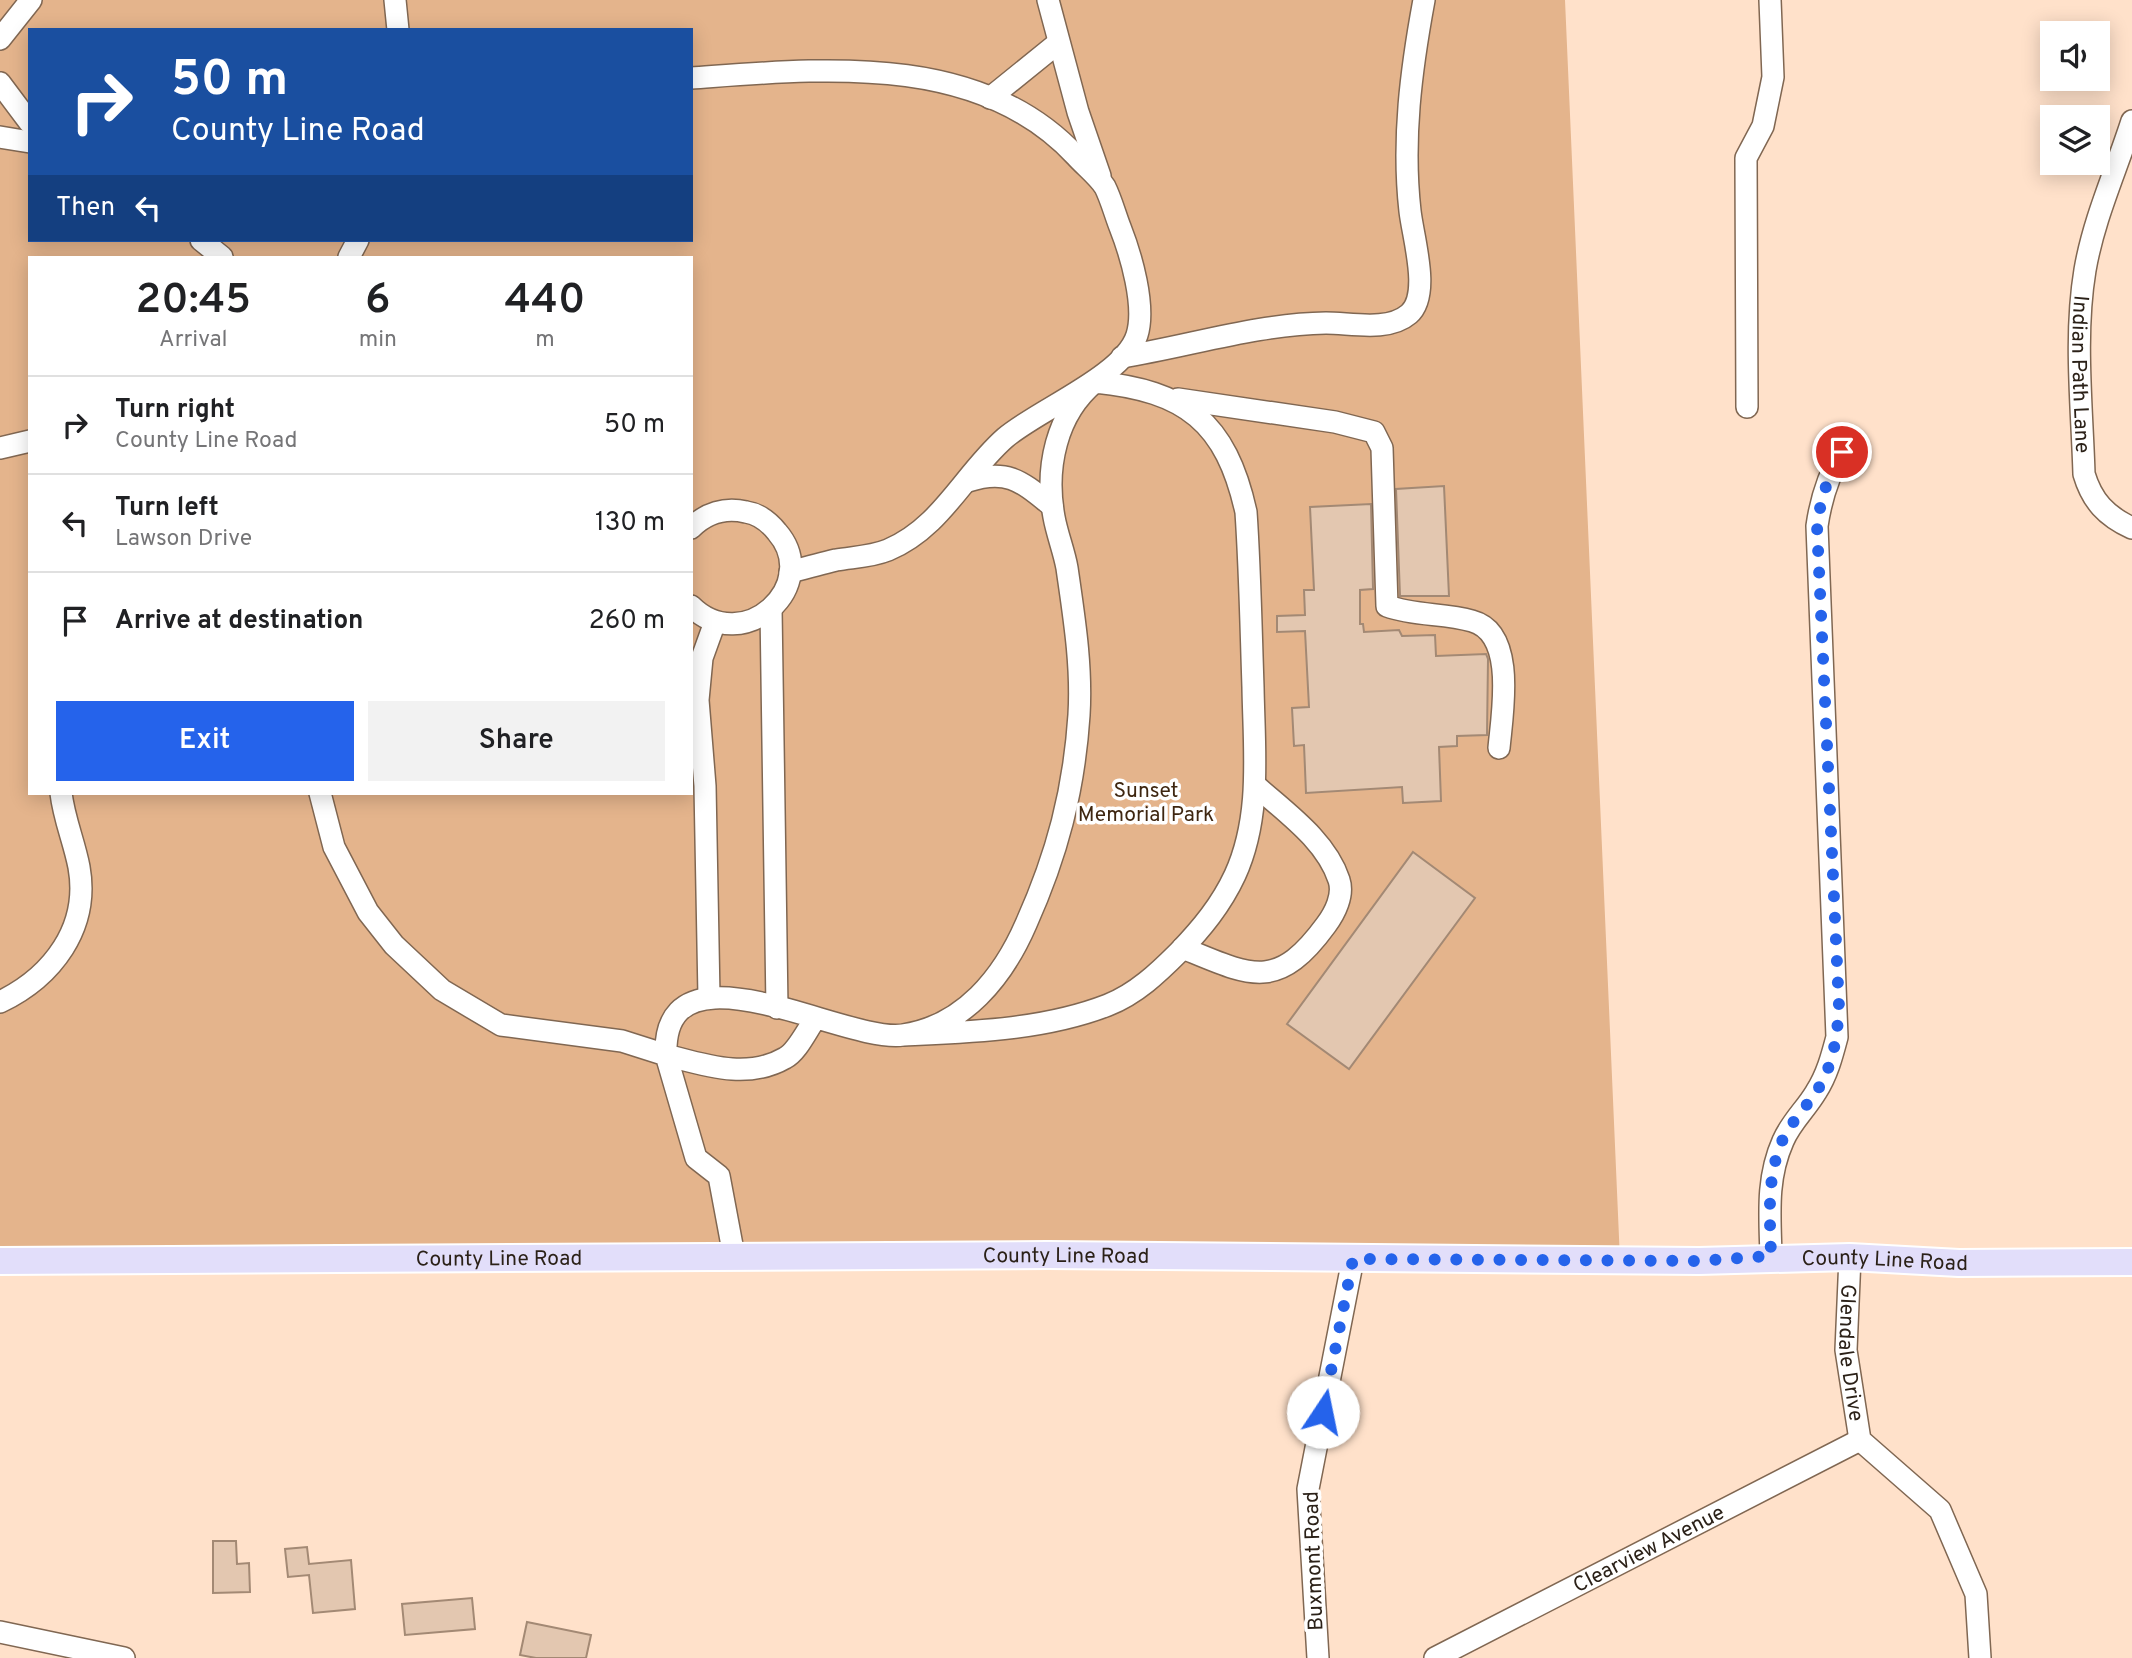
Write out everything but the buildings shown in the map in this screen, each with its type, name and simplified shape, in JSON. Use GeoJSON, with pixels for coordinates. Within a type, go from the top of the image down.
{"type":"FeatureCollection","features":[{"type":"Feature","properties":{"kind":"main road","name":"County Line Road"},"geometry":{"type":"LineString","coordinates":[[0,1261],[1048,1255],[1699,1261],[1771,1256],[1959,1263],[2132,1262]]}},
{"type":"Feature","properties":{"kind":"street"},"geometry":{"type":"LineString","coordinates":[[0,38],[31,0]]}},
{"type":"Feature","properties":{"kind":"street"},"geometry":{"type":"LineString","coordinates":[[395,0],[398,28]]}},
{"type":"Feature","properties":{"kind":"street"},"geometry":{"type":"LineString","coordinates":[[904,1035],[951,1020],[999,973],[1016,947],[1056,852],[1068,806],[1079,715],[1079,655],[1066,561],[1052,506],[1053,463],[1063,424],[1079,395],[1119,362],[1137,336],[1135,279],[1129,250],[1077,112],[1048,0]]}},
{"type":"Feature","properties":{"kind":"street"},"geometry":{"type":"LineString","coordinates":[[790,572],[888,550],[937,516],[1004,439],[1026,421],[1119,362],[1252,330],[1292,324],[1378,325],[1398,321],[1409,314],[1420,293],[1410,209],[1407,144],[1410,79],[1424,0]]}},
{"type":"Feature","properties":{"kind":"street"},"geometry":{"type":"LineString","coordinates":[[1746,407],[1745,158],[1763,125],[1773,77],[1770,0]]}},
{"type":"Feature","properties":{"kind":"street"},"geometry":{"type":"LineString","coordinates":[[990,98],[1058,43]]}},
{"type":"Feature","properties":{"kind":"street"},"geometry":{"type":"LineString","coordinates":[[693,78],[804,70],[881,72],[922,78],[990,98],[1023,114],[1062,140],[1104,186]]}},
{"type":"Feature","properties":{"kind":"street"},"geometry":{"type":"LineString","coordinates":[[0,83],[28,120]]}},
{"type":"Feature","properties":{"kind":"street","name":"Indian Path Lane"},"geometry":{"type":"LineString","coordinates":[[2132,121],[2091,242],[2081,299],[2080,352],[2084,474],[2088,488],[2101,508],[2113,519],[2132,528]]}},
{"type":"Feature","properties":{"kind":"street"},"geometry":{"type":"LineString","coordinates":[[0,136],[28,142]]}},
{"type":"Feature","properties":{"kind":"street"},"geometry":{"type":"LineString","coordinates":[[203,242],[221,256]]}},
{"type":"Feature","properties":{"kind":"street"},"geometry":{"type":"LineString","coordinates":[[1095,382],[1138,387],[1166,397],[1335,422],[1374,432],[1382,448],[1387,606],[1408,613],[1474,621],[1498,643],[1503,666],[1504,698],[1499,748]]}},
{"type":"Feature","properties":{"kind":"street"},"geometry":{"type":"LineString","coordinates":[[734,1256],[719,1176],[696,1158],[666,1055],[668,1029],[689,1003],[701,997],[750,999],[878,1035],[1014,1027],[1073,1016],[1109,1005],[1135,991],[1183,948],[1220,905],[1236,873],[1247,841],[1255,785],[1246,512],[1238,475],[1224,446],[1210,428],[1166,397]]}},
{"type":"Feature","properties":{"kind":"street"},"geometry":{"type":"LineString","coordinates":[[0,449],[28,442]]}},
{"type":"Feature","properties":{"kind":"street"},"geometry":{"type":"LineString","coordinates":[[1771,1256],[1769,1190],[1773,1169],[1784,1139],[1830,1066],[1837,1037],[1839,1007],[1817,526],[1820,499],[1842,452]]}},
{"type":"Feature","properties":{"kind":"street"},"geometry":{"type":"LineString","coordinates":[[968,481],[991,473],[1023,482],[1052,506]]}},
{"type":"Feature","properties":{"kind":"street"},"geometry":{"type":"LineString","coordinates":[[693,527],[716,512],[735,509],[753,513],[769,522],[781,536],[788,554],[790,572],[780,598],[771,609],[744,623],[715,622],[693,607]]}},
{"type":"Feature","properties":{"kind":"street"},"geometry":{"type":"LineString","coordinates":[[771,609],[777,1008]]}},
{"type":"Feature","properties":{"kind":"street"},"geometry":{"type":"LineString","coordinates":[[709,997],[705,786],[698,700],[702,657],[715,622]]}},
{"type":"Feature","properties":{"kind":"street"},"geometry":{"type":"LineString","coordinates":[[1183,948],[1229,967],[1256,971],[1281,970],[1305,954],[1336,911],[1341,884],[1329,858],[1297,823],[1255,785]]}},
{"type":"Feature","properties":{"kind":"street"},"geometry":{"type":"LineString","coordinates":[[0,1002],[41,977],[59,956],[75,923],[80,897],[79,869],[63,814],[61,795]]}},
{"type":"Feature","properties":{"kind":"street"},"geometry":{"type":"LineString","coordinates":[[321,795],[334,847],[368,912],[394,945],[442,990],[501,1025],[622,1041],[729,1071],[757,1068],[787,1058],[815,1019]]}},
{"type":"Feature","properties":{"kind":"street","name":"Glendale Drive"},"geometry":{"type":"LineString","coordinates":[[1850,1257],[1846,1350],[1860,1440],[1940,1510],[1976,1594],[1980,1658]]}},
{"type":"Feature","properties":{"kind":"street","name":"Buxmont Road"},"geometry":{"type":"LineString","coordinates":[[1318,1658],[1308,1489],[1353,1259]]}},
{"type":"Feature","properties":{"kind":"street","name":"Clearview Avenue"},"geometry":{"type":"LineString","coordinates":[[1435,1658],[1860,1440]]}},
{"type":"Feature","properties":{"kind":"street"},"geometry":{"type":"LineString","coordinates":[[0,1632],[124,1658]]}},
{"type":"Feature","properties":{"kind":"green space","name":"Sunset Memorial Park"},"geometry":{"type":"Polygon","coordinates":[[[0,0],[1565,0],[1620,1260],[0,1262],[0,0]]]}},
{"type":"Feature","properties":{"kind":"route"},"geometry":{"type":"LineString","coordinates":[[1323,1412],[1353,1259],[1699,1261],[1771,1256],[1769,1190],[1773,1169],[1784,1139],[1830,1066],[1837,1037],[1839,1007],[1817,526],[1820,499],[1842,452]]}}]}
